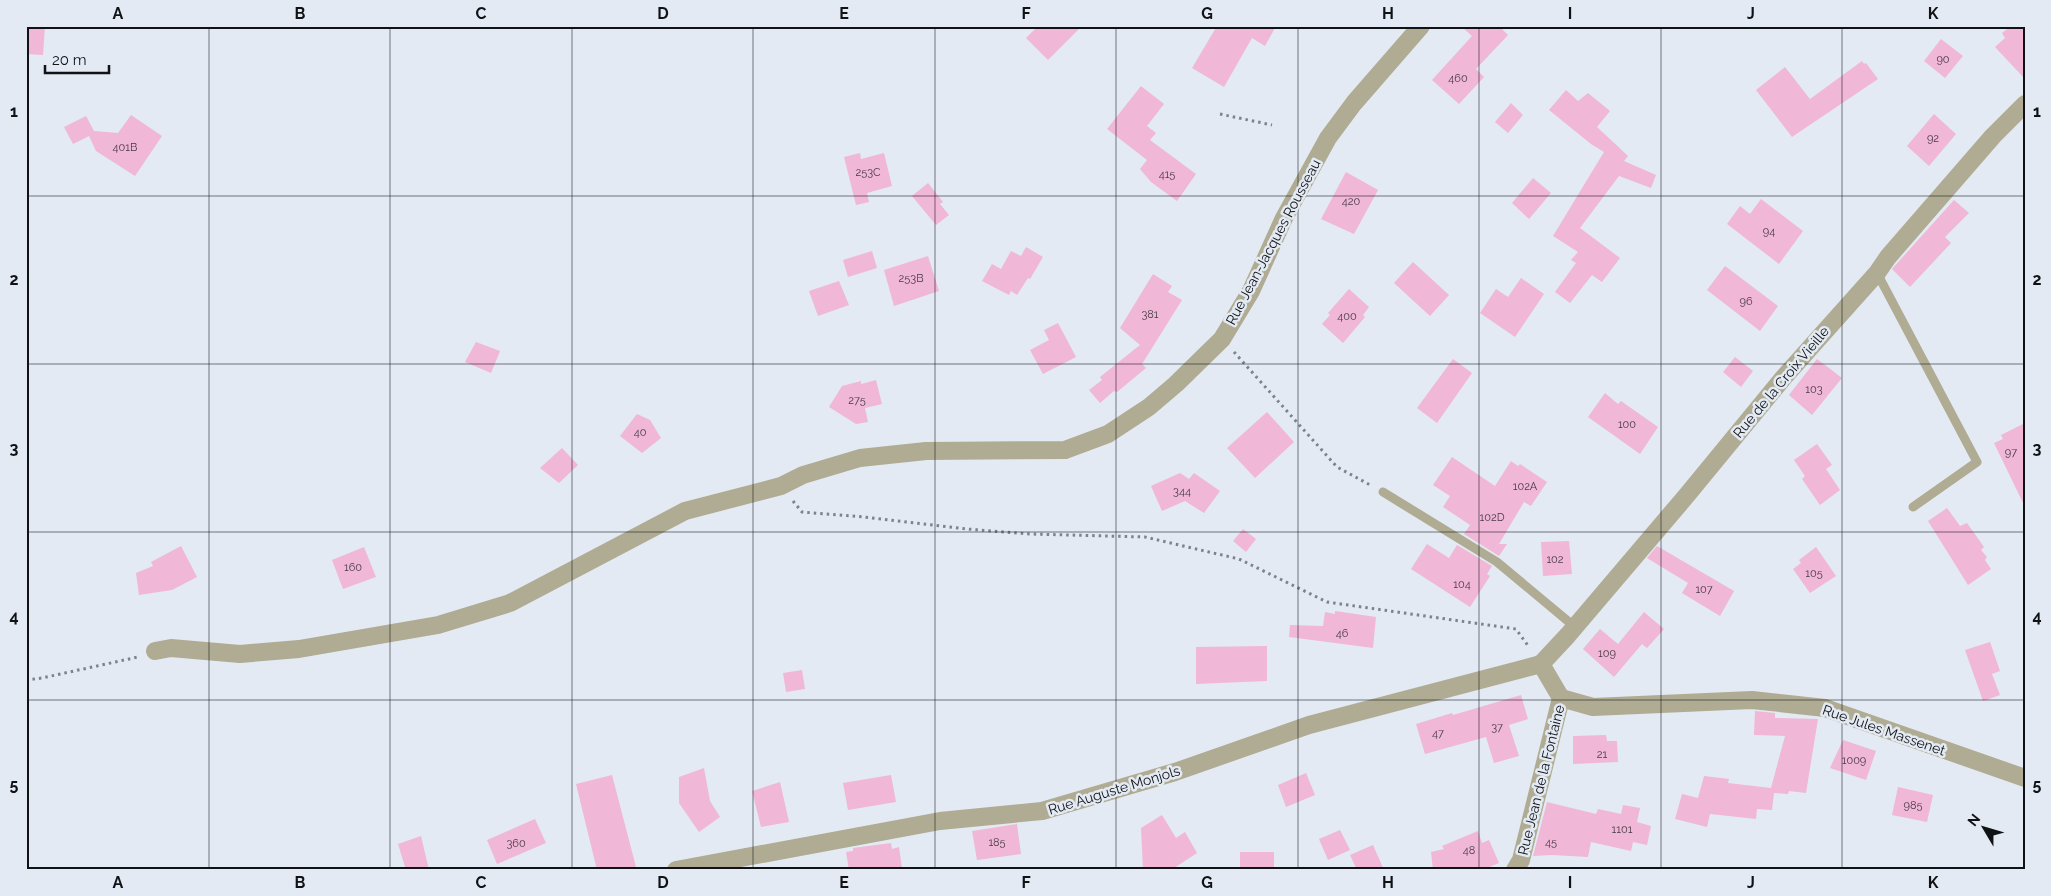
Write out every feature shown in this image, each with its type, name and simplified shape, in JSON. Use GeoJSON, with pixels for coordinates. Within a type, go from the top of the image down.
{"type":"FeatureCollection","features":[{"type":"Feature","properties":{"kind":"street","name":"Rue Jean-Jacques Rousseau"},"geometry":{"type":"LineString","coordinates":[[155,650],[172,648],[240,654],[299,649],[438,626],[510,604],[685,511],[782,486],[803,475],[860,458],[926,451],[1065,450],[1108,434],[1148,407],[1176,384],[1222,339],[1251,291],[1284,218],[1328,138],[1354,103],[1421,26]]}},
{"type":"Feature","properties":{"kind":"street","name":"Rue de la Croix Vieille"},"geometry":{"type":"LineString","coordinates":[[1542,664],[1687,495],[1784,377],[1877,273],[1888,257],[1989,141],[2025,104]]}},
{"type":"Feature","properties":{"kind":"street","name":"Rue Jean de la Fontaine"},"geometry":{"type":"LineString","coordinates":[[1515,870],[1521,860],[1561,698],[1542,664]]}},
{"type":"Feature","properties":{"kind":"street","name":"Rue Auguste Monjols"},"geometry":{"type":"LineString","coordinates":[[676,870],[940,821],[1042,811],[1175,772],[1308,725],[1542,664]]}},
{"type":"Feature","properties":{"kind":"street","name":"Rue Jules Massenet"},"geometry":{"type":"LineString","coordinates":[[1561,698],[1593,707],[1752,700],[1825,708],[2025,778]]}},
{"type":"Feature","properties":{"kind":"lane"},"geometry":{"type":"LineString","coordinates":[[1877,273],[1977,462],[1913,507]]}},
{"type":"Feature","properties":{"kind":"lane"},"geometry":{"type":"LineString","coordinates":[[1383,492],[1497,562],[1575,627]]}},
{"type":"Feature","properties":{"kind":"path"},"geometry":{"type":"LineString","coordinates":[[1220,114],[1272,125]]}},
{"type":"Feature","properties":{"kind":"path"},"geometry":{"type":"LineString","coordinates":[[1222,339],[1337,467],[1383,492]]}},
{"type":"Feature","properties":{"kind":"path"},"geometry":{"type":"LineString","coordinates":[[782,486],[802,512],[1030,534],[1145,537],[1240,559],[1327,602],[1516,629],[1542,664]]}},
{"type":"Feature","properties":{"kind":"path"},"geometry":{"type":"LineString","coordinates":[[26,680],[134,659],[155,650]]}},
{"type":"Feature","properties":{"kind":"building"},"geometry":{"type":"Polygon","coordinates":[[[26,26],[45,26],[43,55],[26,54],[26,26]]]}},
{"type":"Feature","properties":{"kind":"building"},"geometry":{"type":"Polygon","coordinates":[[[1038,26],[1082,26],[1048,60],[1026,38],[1038,26]]]}},
{"type":"Feature","properties":{"kind":"building"},"geometry":{"type":"Polygon","coordinates":[[[1217,26],[1276,26],[1265,46],[1252,38],[1224,87],[1192,68],[1217,26]]]}},
{"type":"Feature","properties":{"kind":"building"},"geometry":{"type":"Polygon","coordinates":[[[1461,26],[1499,26],[1508,35],[1476,69],[1484,77],[1459,104],[1432,80],[1472,36],[1461,26]]]}},
{"type":"Feature","properties":{"kind":"building"},"geometry":{"type":"Polygon","coordinates":[[[2011,26],[2025,26],[2025,79],[1995,47],[2005,38],[2002,33],[2011,26]]]}},
{"type":"Feature","properties":{"kind":"building"},"geometry":{"type":"Polygon","coordinates":[[[1941,39],[1963,56],[1945,78],[1924,61],[1941,39]]]}},
{"type":"Feature","properties":{"kind":"building"},"geometry":{"type":"Polygon","coordinates":[[[1862,61],[1864,64],[1866,63],[1878,79],[1792,137],[1756,90],[1785,67],[1810,99],[1862,61]]]}},
{"type":"Feature","properties":{"kind":"building"},"geometry":{"type":"Polygon","coordinates":[[[1141,86],[1164,104],[1147,126],[1156,133],[1150,140],[1196,174],[1177,201],[1151,182],[1140,169],[1147,160],[1107,129],[1141,86]]]}},
{"type":"Feature","properties":{"kind":"building"},"geometry":{"type":"Polygon","coordinates":[[[1566,90],[1578,101],[1588,93],[1610,111],[1597,127],[1628,156],[1624,161],[1656,175],[1651,188],[1619,176],[1580,228],[1620,258],[1602,282],[1592,275],[1570,303],[1555,292],[1576,263],[1571,260],[1578,252],[1553,236],[1604,152],[1591,144],[1549,110],[1566,90]]]}},
{"type":"Feature","properties":{"kind":"building"},"geometry":{"type":"Polygon","coordinates":[[[1511,103],[1523,115],[1508,133],[1495,122],[1511,103]]]}},
{"type":"Feature","properties":{"kind":"building"},"geometry":{"type":"Polygon","coordinates":[[[1934,114],[1956,134],[1929,166],[1907,146],[1934,114]]]}},
{"type":"Feature","properties":{"kind":"building"},"geometry":{"type":"Polygon","coordinates":[[[131,115],[162,136],[135,176],[96,151],[89,136],[73,144],[64,127],[86,116],[94,131],[118,133],[131,115]]]}},
{"type":"Feature","properties":{"kind":"building"},"geometry":{"type":"Polygon","coordinates":[[[860,153],[861,159],[884,153],[892,186],[867,193],[869,202],[856,205],[844,157],[860,153]]]}},
{"type":"Feature","properties":{"kind":"building"},"geometry":{"type":"Polygon","coordinates":[[[1346,172],[1378,190],[1354,234],[1321,219],[1346,172]]]}},
{"type":"Feature","properties":{"kind":"building"},"geometry":{"type":"Polygon","coordinates":[[[1533,178],[1551,193],[1529,219],[1512,203],[1533,178]]]}},
{"type":"Feature","properties":{"kind":"building"},"geometry":{"type":"Polygon","coordinates":[[[928,183],[943,202],[940,204],[949,215],[936,225],[912,196],[928,183]]]}},
{"type":"Feature","properties":{"kind":"building"},"geometry":{"type":"Polygon","coordinates":[[[1761,199],[1803,231],[1779,264],[1727,224],[1740,206],[1750,214],[1761,199]]]}},
{"type":"Feature","properties":{"kind":"building"},"geometry":{"type":"Polygon","coordinates":[[[1954,200],[1969,213],[1945,237],[1951,243],[1910,287],[1892,269],[1954,200]]]}},
{"type":"Feature","properties":{"kind":"building"},"geometry":{"type":"Polygon","coordinates":[[[1026,247],[1043,257],[1030,279],[1028,278],[1017,295],[1011,291],[1009,295],[982,281],[992,264],[1001,269],[1011,251],[1021,256],[1026,247]]]}},
{"type":"Feature","properties":{"kind":"building"},"geometry":{"type":"Polygon","coordinates":[[[872,251],[877,268],[848,277],[843,260],[872,251]]]}},
{"type":"Feature","properties":{"kind":"building"},"geometry":{"type":"Polygon","coordinates":[[[928,256],[939,291],[894,306],[884,270],[928,256]]]}},
{"type":"Feature","properties":{"kind":"building"},"geometry":{"type":"Polygon","coordinates":[[[1413,262],[1449,295],[1430,316],[1394,283],[1413,262]]]}},
{"type":"Feature","properties":{"kind":"building"},"geometry":{"type":"Polygon","coordinates":[[[1725,266],[1778,306],[1760,331],[1707,290],[1725,266]]]}},
{"type":"Feature","properties":{"kind":"building"},"geometry":{"type":"Polygon","coordinates":[[[1153,274],[1172,286],[1168,292],[1182,300],[1142,364],[1146,368],[1117,392],[1114,391],[1100,403],[1089,390],[1102,380],[1100,377],[1140,345],[1120,328],[1153,274]]]}},
{"type":"Feature","properties":{"kind":"building"},"geometry":{"type":"Polygon","coordinates":[[[1521,278],[1544,294],[1515,337],[1480,313],[1496,289],[1508,297],[1521,278]]]}},
{"type":"Feature","properties":{"kind":"building"},"geometry":{"type":"Polygon","coordinates":[[[839,281],[849,305],[818,316],[809,291],[839,281]]]}},
{"type":"Feature","properties":{"kind":"building"},"geometry":{"type":"Polygon","coordinates":[[[1349,289],[1369,307],[1363,315],[1365,317],[1343,343],[1322,324],[1330,315],[1328,313],[1349,289]]]}},
{"type":"Feature","properties":{"kind":"building"},"geometry":{"type":"Polygon","coordinates":[[[1058,323],[1076,357],[1043,374],[1030,350],[1049,340],[1044,330],[1058,323]]]}},
{"type":"Feature","properties":{"kind":"building"},"geometry":{"type":"Polygon","coordinates":[[[476,342],[500,351],[491,373],[465,362],[476,342]]]}},
{"type":"Feature","properties":{"kind":"building"},"geometry":{"type":"Polygon","coordinates":[[[1735,357],[1753,371],[1741,387],[1723,372],[1735,357]]]}},
{"type":"Feature","properties":{"kind":"building"},"geometry":{"type":"Polygon","coordinates":[[[1453,359],[1472,373],[1437,423],[1417,408],[1453,359]]]}},
{"type":"Feature","properties":{"kind":"building"},"geometry":{"type":"Polygon","coordinates":[[[1817,359],[1842,378],[1812,415],[1789,395],[1817,359]]]}},
{"type":"Feature","properties":{"kind":"building"},"geometry":{"type":"Polygon","coordinates":[[[876,380],[882,404],[865,408],[868,422],[856,424],[829,407],[842,386],[861,381],[861,384],[876,380]]]}},
{"type":"Feature","properties":{"kind":"building"},"geometry":{"type":"Polygon","coordinates":[[[1605,393],[1618,404],[1621,401],[1658,427],[1640,454],[1588,417],[1605,393]]]}},
{"type":"Feature","properties":{"kind":"building"},"geometry":{"type":"Polygon","coordinates":[[[1267,412],[1294,442],[1255,478],[1227,448],[1267,412]]]}},
{"type":"Feature","properties":{"kind":"building"},"geometry":{"type":"Polygon","coordinates":[[[637,414],[650,420],[661,438],[642,453],[620,436],[637,414]]]}},
{"type":"Feature","properties":{"kind":"building"},"geometry":{"type":"Polygon","coordinates":[[[2025,423],[2025,507],[1994,443],[2003,439],[2001,435],[2025,423]]]}},
{"type":"Feature","properties":{"kind":"building"},"geometry":{"type":"Polygon","coordinates":[[[1817,444],[1832,465],[1826,469],[1840,490],[1820,505],[1802,479],[1805,476],[1794,460],[1817,444]]]}},
{"type":"Feature","properties":{"kind":"building"},"geometry":{"type":"Polygon","coordinates":[[[562,448],[578,465],[559,483],[540,468],[562,448]]]}},
{"type":"Feature","properties":{"kind":"building"},"geometry":{"type":"Polygon","coordinates":[[[1452,457],[1495,486],[1511,461],[1518,466],[1520,464],[1547,482],[1531,506],[1524,502],[1499,544],[1507,544],[1499,556],[1464,534],[1470,525],[1443,507],[1450,496],[1433,485],[1452,457]]]}},
{"type":"Feature","properties":{"kind":"building"},"geometry":{"type":"Polygon","coordinates":[[[1180,473],[1189,479],[1194,473],[1220,491],[1204,513],[1185,501],[1162,511],[1151,486],[1180,473]]]}},
{"type":"Feature","properties":{"kind":"building"},"geometry":{"type":"Polygon","coordinates":[[[1947,508],[1960,526],[1967,523],[1984,547],[1981,550],[1987,557],[1985,560],[1991,569],[1968,585],[1928,521],[1947,508]]]}},
{"type":"Feature","properties":{"kind":"building"},"geometry":{"type":"Polygon","coordinates":[[[1243,529],[1256,539],[1246,552],[1233,541],[1243,529]]]}},
{"type":"Feature","properties":{"kind":"building"},"geometry":{"type":"Polygon","coordinates":[[[1569,541],[1572,574],[1543,576],[1541,542],[1569,541]]]}},
{"type":"Feature","properties":{"kind":"building"},"geometry":{"type":"Polygon","coordinates":[[[1427,544],[1449,558],[1457,545],[1492,566],[1487,574],[1490,576],[1470,607],[1411,569],[1427,544]]]}},
{"type":"Feature","properties":{"kind":"building"},"geometry":{"type":"Polygon","coordinates":[[[181,546],[197,577],[172,590],[139,595],[136,573],[153,566],[151,562],[181,546]]]}},
{"type":"Feature","properties":{"kind":"building"},"geometry":{"type":"Polygon","coordinates":[[[1657,546],[1734,591],[1720,616],[1682,593],[1688,583],[1647,558],[1657,546]]]}},
{"type":"Feature","properties":{"kind":"building"},"geometry":{"type":"Polygon","coordinates":[[[364,547],[376,577],[343,589],[332,560],[364,547]]]}},
{"type":"Feature","properties":{"kind":"building"},"geometry":{"type":"Polygon","coordinates":[[[1816,547],[1836,576],[1810,593],[1793,569],[1801,563],[1799,560],[1816,547]]]}},
{"type":"Feature","properties":{"kind":"building"},"geometry":{"type":"Polygon","coordinates":[[[1335,611],[1376,617],[1373,648],[1289,637],[1290,625],[1323,626],[1325,612],[1335,614],[1335,611]]]}},
{"type":"Feature","properties":{"kind":"building"},"geometry":{"type":"Polygon","coordinates":[[[1644,612],[1664,629],[1647,648],[1642,644],[1614,677],[1583,649],[1600,629],[1618,644],[1644,612]]]}},
{"type":"Feature","properties":{"kind":"building"},"geometry":{"type":"Polygon","coordinates":[[[1990,642],[2000,671],[1992,674],[2000,695],[1983,701],[1965,650],[1990,642]]]}},
{"type":"Feature","properties":{"kind":"building"},"geometry":{"type":"Polygon","coordinates":[[[1267,646],[1267,681],[1196,684],[1196,647],[1267,646]]]}},
{"type":"Feature","properties":{"kind":"building"},"geometry":{"type":"Polygon","coordinates":[[[802,670],[805,689],[786,692],[783,673],[802,670]]]}},
{"type":"Feature","properties":{"kind":"building"},"geometry":{"type":"Polygon","coordinates":[[[1521,695],[1528,719],[1509,725],[1519,756],[1494,763],[1486,737],[1425,754],[1416,724],[1521,695]]]}},
{"type":"Feature","properties":{"kind":"building"},"geometry":{"type":"Polygon","coordinates":[[[1755,711],[1775,713],[1775,718],[1818,719],[1806,793],[1789,791],[1788,794],[1774,793],[1772,810],[1757,809],[1756,819],[1710,814],[1707,827],[1675,819],[1682,794],[1698,798],[1704,776],[1729,779],[1728,783],[1771,788],[1785,736],[1754,735],[1755,711]]]}},
{"type":"Feature","properties":{"kind":"building"},"geometry":{"type":"Polygon","coordinates":[[[1606,735],[1607,741],[1617,741],[1618,762],[1573,764],[1573,736],[1606,735]]]}},
{"type":"Feature","properties":{"kind":"building"},"geometry":{"type":"Polygon","coordinates":[[[1843,740],[1876,751],[1866,780],[1830,768],[1843,740]]]}},
{"type":"Feature","properties":{"kind":"building"},"geometry":{"type":"Polygon","coordinates":[[[704,768],[710,801],[720,817],[699,832],[679,803],[679,777],[704,768]]]}},
{"type":"Feature","properties":{"kind":"building"},"geometry":{"type":"Polygon","coordinates":[[[1306,773],[1315,795],[1286,807],[1278,785],[1306,773]]]}},
{"type":"Feature","properties":{"kind":"building"},"geometry":{"type":"Polygon","coordinates":[[[612,775],[636,867],[622,870],[597,870],[576,784],[612,775]]]}},
{"type":"Feature","properties":{"kind":"building"},"geometry":{"type":"Polygon","coordinates":[[[891,775],[896,802],[848,810],[843,783],[891,775]]]}},
{"type":"Feature","properties":{"kind":"building"},"geometry":{"type":"Polygon","coordinates":[[[780,782],[789,822],[761,827],[752,791],[780,782]]]}},
{"type":"Feature","properties":{"kind":"building"},"geometry":{"type":"Polygon","coordinates":[[[1898,787],[1933,795],[1927,822],[1892,815],[1898,787]]]}},
{"type":"Feature","properties":{"kind":"building"},"geometry":{"type":"Polygon","coordinates":[[[1547,802],[1596,814],[1598,809],[1621,814],[1623,805],[1640,808],[1637,822],[1651,826],[1647,845],[1633,842],[1631,851],[1591,842],[1588,857],[1533,856],[1547,802]]]}},
{"type":"Feature","properties":{"kind":"building"},"geometry":{"type":"Polygon","coordinates":[[[1162,815],[1176,838],[1185,832],[1197,853],[1171,870],[1143,870],[1141,828],[1162,815]]]}},
{"type":"Feature","properties":{"kind":"building"},"geometry":{"type":"Polygon","coordinates":[[[535,819],[546,843],[497,864],[487,840],[535,819]]]}},
{"type":"Feature","properties":{"kind":"building"},"geometry":{"type":"Polygon","coordinates":[[[1017,824],[1021,854],[977,860],[972,831],[1017,824]]]}},
{"type":"Feature","properties":{"kind":"building"},"geometry":{"type":"Polygon","coordinates":[[[1340,830],[1350,850],[1328,860],[1319,839],[1340,830]]]}},
{"type":"Feature","properties":{"kind":"building"},"geometry":{"type":"Polygon","coordinates":[[[1478,831],[1482,843],[1489,840],[1499,863],[1482,870],[1433,870],[1431,852],[1444,849],[1442,846],[1478,831]]]}},
{"type":"Feature","properties":{"kind":"building"},"geometry":{"type":"Polygon","coordinates":[[[421,836],[429,870],[406,870],[398,844],[421,836]]]}},
{"type":"Feature","properties":{"kind":"building"},"geometry":{"type":"Polygon","coordinates":[[[891,843],[892,849],[899,847],[902,868],[849,870],[846,852],[853,851],[853,848],[891,843]]]}},
{"type":"Feature","properties":{"kind":"building"},"geometry":{"type":"Polygon","coordinates":[[[1373,845],[1384,870],[1357,870],[1350,855],[1373,845]]]}},
{"type":"Feature","properties":{"kind":"building"},"geometry":{"type":"Polygon","coordinates":[[[1240,852],[1274,852],[1274,870],[1240,870],[1240,852]]]}}]}
